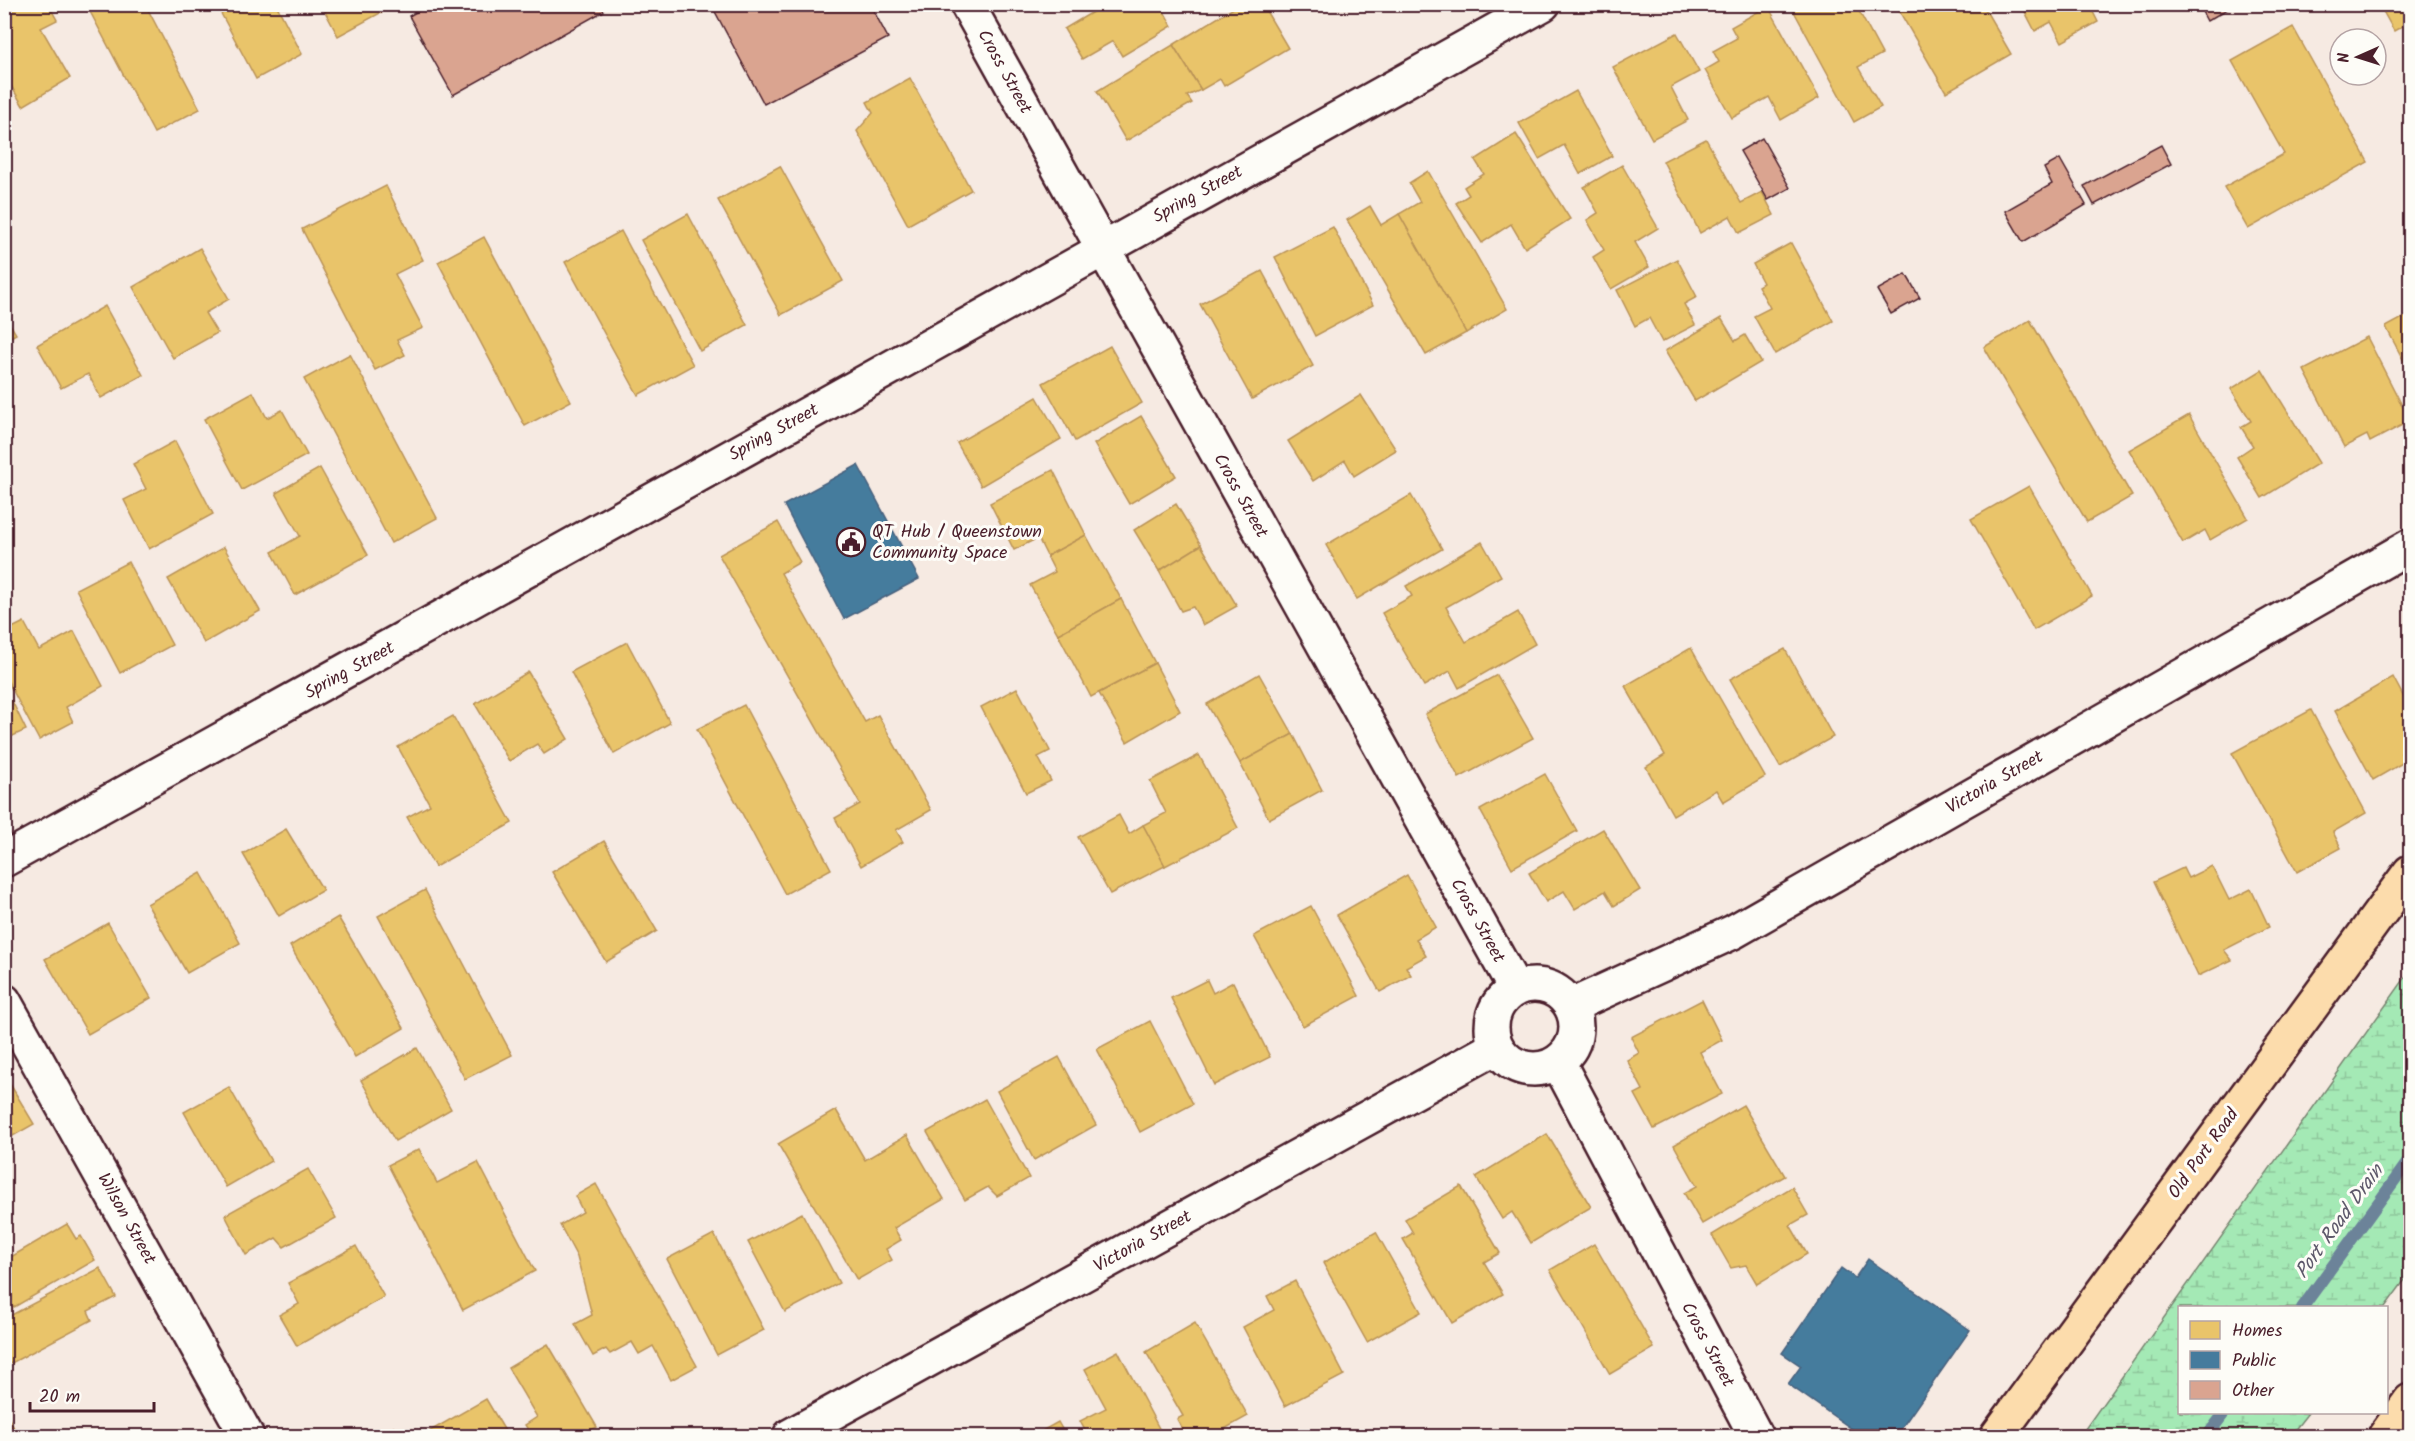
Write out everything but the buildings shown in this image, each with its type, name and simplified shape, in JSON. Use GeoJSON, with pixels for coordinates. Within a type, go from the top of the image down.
{"type":"FeatureCollection","features":[{"type":"Feature","properties":{"kind":"main road","name":"Old Port Road"},"geometry":{"type":"LineString","coordinates":[[1997,1437],[2410,872]]}},
{"type":"Feature","properties":{"kind":"main road"},"geometry":{"type":"LineString","coordinates":[[2385,1437],[2410,1401]]}},
{"type":"Feature","properties":{"kind":"street","name":"Cross Street"},"geometry":{"type":"LineString","coordinates":[[967,4],[1515,988]]}},
{"type":"Feature","properties":{"kind":"street","name":"Spring Street"},"geometry":{"type":"LineString","coordinates":[[4,860],[329,683],[1103,248],[1544,4]]}},
{"type":"Feature","properties":{"kind":"street","name":"Victoria Street"},"geometry":{"type":"LineString","coordinates":[[1571,1006],[1733,932],[2410,546]]}},
{"type":"Feature","properties":{"kind":"street"},"geometry":{"type":"LineString","coordinates":[[1530,984],[1544,985],[1559,992],[1571,1006],[1576,1019],[1576,1034],[1570,1049],[1558,1062],[1545,1068],[1531,1069],[1518,1066],[1507,1060],[1496,1047],[1491,1026],[1494,1013],[1500,1001],[1515,988],[1530,984]]}},
{"type":"Feature","properties":{"kind":"street","name":"Wilson Street"},"geometry":{"type":"LineString","coordinates":[[4,1001],[247,1437]]}},
{"type":"Feature","properties":{"kind":"street","name":"Victoria Street"},"geometry":{"type":"LineString","coordinates":[[790,1437],[1496,1047]]}},
{"type":"Feature","properties":{"kind":"street","name":"Cross Street"},"geometry":{"type":"LineString","coordinates":[[1558,1062],[1756,1437]]}},
{"type":"Feature","properties":{"kind":"green space"},"geometry":{"type":"Polygon","coordinates":[[[2410,971],[2410,1273],[2386,1306],[2178,1306],[2178,1414],[2307,1414],[2290,1436],[2080,1436],[2410,971]]]}},
{"type":"Feature","properties":{"kind":"waterway","name":"Port Road Drain"},"geometry":{"type":"LineString","coordinates":[[2303,1306],[2410,1159]]}},
{"type":"Feature","properties":{"kind":"waterway","name":"Port Road Drain"},"geometry":{"type":"LineString","coordinates":[[2207,1436],[2224,1414]]}},
{"type":"Feature","properties":{"kind":"place","name":"QT Hub / Queenstown Community Space"},"geometry":{"type":"Point","coordinates":[851,542]}}]}
